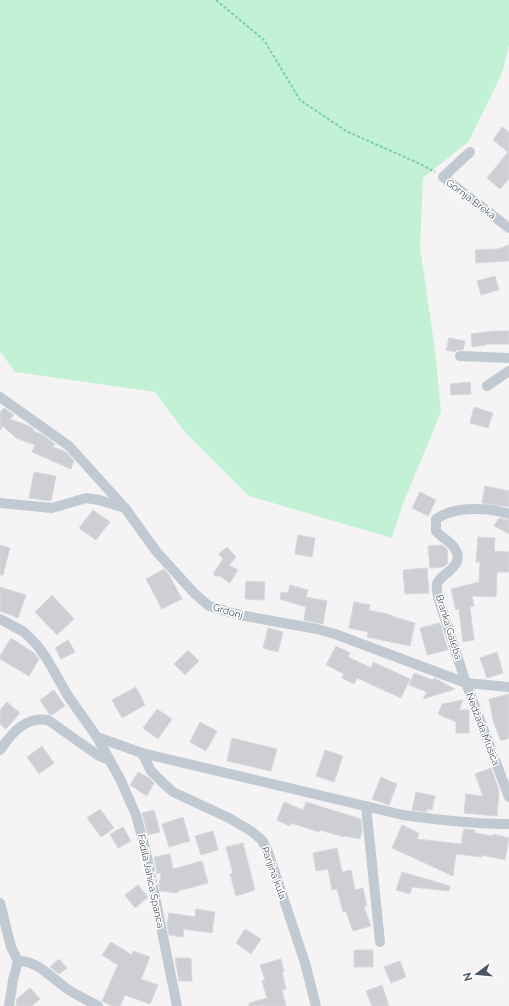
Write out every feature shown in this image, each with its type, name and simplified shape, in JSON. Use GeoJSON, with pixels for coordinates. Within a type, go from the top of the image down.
{"type":"FeatureCollection","features":[{"type":"Feature","properties":{"kind":"street","name":"Gornja Breka"},"geometry":{"type":"LineString","coordinates":[[470,152],[443,177],[509,228]]}},
{"type":"Feature","properties":{"kind":"street"},"geometry":{"type":"LineString","coordinates":[[460,356],[509,358]]}},
{"type":"Feature","properties":{"kind":"street"},"geometry":{"type":"LineString","coordinates":[[488,386],[509,370]]}},
{"type":"Feature","properties":{"kind":"street","name":"Grdonj"},"geometry":{"type":"LineString","coordinates":[[0,397],[69,446],[125,508],[156,551],[194,594],[209,606],[240,615],[329,632],[466,683],[509,687]]}},
{"type":"Feature","properties":{"kind":"street"},"geometry":{"type":"LineString","coordinates":[[0,502],[52,508],[86,498],[99,500],[125,508]]}},
{"type":"Feature","properties":{"kind":"street","name":"Branka Galeba"},"geometry":{"type":"LineString","coordinates":[[466,683],[438,597],[436,585],[455,565],[457,561],[457,553],[453,546],[436,531],[436,519],[445,513],[474,508],[489,509],[509,514]]}},
{"type":"Feature","properties":{"kind":"street"},"geometry":{"type":"LineString","coordinates":[[0,619],[24,632],[37,645],[47,659],[68,696],[97,737],[142,753],[403,815],[442,821],[482,824],[509,824]]}},
{"type":"Feature","properties":{"kind":"street","name":"Nedžada Mušića"},"geometry":{"type":"LineString","coordinates":[[466,683],[509,797]]}},
{"type":"Feature","properties":{"kind":"street"},"geometry":{"type":"LineString","coordinates":[[0,750],[20,726],[39,718],[48,720],[99,756],[110,760]]}},
{"type":"Feature","properties":{"kind":"street","name":"Fadila Jahića Španca"},"geometry":{"type":"LineString","coordinates":[[97,737],[127,795],[138,823],[154,889],[177,1006]]}},
{"type":"Feature","properties":{"kind":"street","name":"Panjina kula"},"geometry":{"type":"LineString","coordinates":[[142,753],[151,771],[174,792],[229,818],[251,831],[262,840],[268,852],[305,963],[316,1006]]}},
{"type":"Feature","properties":{"kind":"street"},"geometry":{"type":"LineString","coordinates":[[366,806],[380,942]]}},
{"type":"Feature","properties":{"kind":"street"},"geometry":{"type":"LineString","coordinates":[[0,903],[11,946],[18,961],[9,1006]]}},
{"type":"Feature","properties":{"kind":"street"},"geometry":{"type":"LineString","coordinates":[[18,961],[26,961],[37,966],[67,988],[98,1006]]}},
{"type":"Feature","properties":{"kind":"path"},"geometry":{"type":"LineString","coordinates":[[216,0],[264,40],[300,100],[346,131],[418,162],[443,177]]}},
{"type":"Feature","properties":{"kind":"green space"},"geometry":{"type":"Polygon","coordinates":[[[0,0],[509,0],[509,45],[502,73],[469,141],[423,178],[420,247],[435,350],[441,412],[402,506],[392,538],[249,496],[184,431],[155,392],[15,372],[0,351],[0,0]]]}},
{"type":"Feature","properties":{"kind":"building"},"geometry":{"type":"Polygon","coordinates":[[[502,127],[509,132],[509,179],[500,189],[487,178],[508,152],[493,140],[502,127]]]}},
{"type":"Feature","properties":{"kind":"building"},"geometry":{"type":"Polygon","coordinates":[[[509,245],[509,261],[476,263],[475,250],[498,249],[509,245]]]}},
{"type":"Feature","properties":{"kind":"building"},"geometry":{"type":"Polygon","coordinates":[[[495,276],[499,290],[481,295],[477,281],[495,276]]]}},
{"type":"Feature","properties":{"kind":"building"},"geometry":{"type":"Polygon","coordinates":[[[509,331],[509,344],[485,344],[486,345],[472,347],[471,334],[509,331]]]}},
{"type":"Feature","properties":{"kind":"building"},"geometry":{"type":"Polygon","coordinates":[[[449,338],[465,341],[463,350],[457,350],[455,352],[446,350],[449,338]]]}},
{"type":"Feature","properties":{"kind":"building"},"geometry":{"type":"Polygon","coordinates":[[[470,382],[471,394],[451,395],[450,384],[470,382]]]}},
{"type":"Feature","properties":{"kind":"building"},"geometry":{"type":"Polygon","coordinates":[[[474,407],[493,413],[488,428],[470,423],[474,407]]]}},
{"type":"Feature","properties":{"kind":"building"},"geometry":{"type":"Polygon","coordinates":[[[4,408],[14,415],[10,419],[29,426],[34,429],[33,431],[43,435],[55,444],[53,447],[66,452],[74,461],[71,469],[32,452],[35,445],[16,438],[3,426],[0,430],[0,412],[4,408]]]}},
{"type":"Feature","properties":{"kind":"building"},"geometry":{"type":"Polygon","coordinates":[[[34,472],[56,476],[51,501],[29,498],[34,472]]]}},
{"type":"Feature","properties":{"kind":"building"},"geometry":{"type":"Polygon","coordinates":[[[485,486],[509,491],[509,507],[482,503],[485,486]]]}},
{"type":"Feature","properties":{"kind":"building"},"geometry":{"type":"Polygon","coordinates":[[[420,492],[436,500],[428,516],[412,508],[420,492]]]}},
{"type":"Feature","properties":{"kind":"building"},"geometry":{"type":"Polygon","coordinates":[[[93,510],[110,522],[96,540],[79,528],[93,510]]]}},
{"type":"Feature","properties":{"kind":"building"},"geometry":{"type":"Polygon","coordinates":[[[499,518],[509,520],[509,534],[494,526],[499,518]]]}},
{"type":"Feature","properties":{"kind":"building"},"geometry":{"type":"Polygon","coordinates":[[[298,535],[315,538],[312,557],[295,554],[298,535]]]}},
{"type":"Feature","properties":{"kind":"building"},"geometry":{"type":"Polygon","coordinates":[[[478,537],[495,538],[494,551],[509,552],[509,572],[497,572],[496,597],[472,596],[474,606],[470,607],[474,640],[463,642],[459,609],[456,610],[451,589],[479,582],[480,562],[476,562],[478,537]]]}},
{"type":"Feature","properties":{"kind":"building"},"geometry":{"type":"Polygon","coordinates":[[[0,545],[10,548],[3,575],[0,575],[0,545]]]}},
{"type":"Feature","properties":{"kind":"building"},"geometry":{"type":"Polygon","coordinates":[[[442,545],[447,549],[448,563],[443,567],[430,568],[428,546],[442,545]]]}},
{"type":"Feature","properties":{"kind":"building"},"geometry":{"type":"Polygon","coordinates":[[[227,547],[236,557],[229,565],[238,570],[230,583],[218,575],[216,577],[213,574],[223,559],[219,554],[227,547]]]}},
{"type":"Feature","properties":{"kind":"building"},"geometry":{"type":"Polygon","coordinates":[[[427,568],[429,593],[405,594],[403,570],[427,568]]]}},
{"type":"Feature","properties":{"kind":"building"},"geometry":{"type":"Polygon","coordinates":[[[164,569],[169,575],[182,599],[162,609],[146,579],[164,569]]]}},
{"type":"Feature","properties":{"kind":"building"},"geometry":{"type":"Polygon","coordinates":[[[246,581],[265,582],[264,600],[245,599],[246,581]]]}},
{"type":"Feature","properties":{"kind":"building"},"geometry":{"type":"Polygon","coordinates":[[[290,585],[308,590],[306,597],[327,601],[323,624],[304,620],[306,607],[280,599],[281,592],[288,593],[290,585]]]}},
{"type":"Feature","properties":{"kind":"building"},"geometry":{"type":"Polygon","coordinates":[[[0,587],[26,595],[18,618],[0,611],[0,587]]]}},
{"type":"Feature","properties":{"kind":"building"},"geometry":{"type":"Polygon","coordinates":[[[52,595],[74,619],[57,635],[35,612],[52,595]]]}},
{"type":"Feature","properties":{"kind":"building"},"geometry":{"type":"Polygon","coordinates":[[[354,602],[370,605],[369,610],[415,623],[410,646],[367,637],[368,632],[349,628],[354,602]]]}},
{"type":"Feature","properties":{"kind":"building"},"geometry":{"type":"Polygon","coordinates":[[[440,623],[448,650],[427,655],[420,628],[440,623]]]}},
{"type":"Feature","properties":{"kind":"building"},"geometry":{"type":"Polygon","coordinates":[[[268,628],[283,632],[278,652],[263,648],[268,628]]]}},
{"type":"Feature","properties":{"kind":"building"},"geometry":{"type":"Polygon","coordinates":[[[11,638],[34,653],[39,659],[29,676],[0,659],[0,656],[11,638]]]}},
{"type":"Feature","properties":{"kind":"building"},"geometry":{"type":"Polygon","coordinates":[[[68,640],[75,652],[61,659],[55,648],[68,640]]]}},
{"type":"Feature","properties":{"kind":"building"},"geometry":{"type":"Polygon","coordinates":[[[336,646],[350,653],[348,657],[371,668],[373,662],[410,679],[401,698],[357,678],[354,684],[342,678],[344,674],[326,665],[336,646]]]}},
{"type":"Feature","properties":{"kind":"building"},"geometry":{"type":"Polygon","coordinates":[[[188,650],[199,661],[185,675],[174,664],[188,650]]]}},
{"type":"Feature","properties":{"kind":"building"},"geometry":{"type":"Polygon","coordinates":[[[497,652],[503,673],[487,678],[480,658],[497,652]]]}},
{"type":"Feature","properties":{"kind":"building"},"geometry":{"type":"Polygon","coordinates":[[[414,673],[433,680],[434,678],[455,689],[423,699],[427,692],[409,685],[414,673]]]}},
{"type":"Feature","properties":{"kind":"building"},"geometry":{"type":"Polygon","coordinates":[[[136,687],[145,705],[122,718],[112,700],[136,687]]]}},
{"type":"Feature","properties":{"kind":"building"},"geometry":{"type":"Polygon","coordinates":[[[54,690],[65,706],[52,715],[49,714],[40,700],[54,690]]]}},
{"type":"Feature","properties":{"kind":"building"},"geometry":{"type":"Polygon","coordinates":[[[509,694],[509,738],[501,741],[493,720],[489,699],[509,694]]]}},
{"type":"Feature","properties":{"kind":"building"},"geometry":{"type":"Polygon","coordinates":[[[463,700],[459,710],[469,710],[469,733],[456,733],[456,722],[438,714],[442,704],[463,700]]]}},
{"type":"Feature","properties":{"kind":"building"},"geometry":{"type":"Polygon","coordinates":[[[7,702],[20,713],[6,729],[0,724],[0,710],[7,702]]]}},
{"type":"Feature","properties":{"kind":"building"},"geometry":{"type":"Polygon","coordinates":[[[157,709],[172,719],[158,739],[143,728],[157,709]]]}},
{"type":"Feature","properties":{"kind":"building"},"geometry":{"type":"Polygon","coordinates":[[[200,722],[217,731],[206,751],[190,742],[200,722]]]}},
{"type":"Feature","properties":{"kind":"building"},"geometry":{"type":"Polygon","coordinates":[[[232,738],[277,749],[271,771],[227,761],[232,738]]]}},
{"type":"Feature","properties":{"kind":"building"},"geometry":{"type":"Polygon","coordinates":[[[42,746],[54,763],[39,774],[27,757],[42,746]]]}},
{"type":"Feature","properties":{"kind":"building"},"geometry":{"type":"Polygon","coordinates":[[[325,750],[343,756],[334,782],[316,776],[325,750]]]}},
{"type":"Feature","properties":{"kind":"building"},"geometry":{"type":"Polygon","coordinates":[[[491,768],[499,790],[497,816],[464,813],[466,794],[483,796],[475,774],[491,768]]]}},
{"type":"Feature","properties":{"kind":"building"},"geometry":{"type":"Polygon","coordinates":[[[138,772],[149,778],[154,783],[147,796],[130,785],[138,772]]]}},
{"type":"Feature","properties":{"kind":"building"},"geometry":{"type":"Polygon","coordinates":[[[381,777],[397,784],[389,805],[372,799],[381,777]]]}},
{"type":"Feature","properties":{"kind":"building"},"geometry":{"type":"Polygon","coordinates":[[[416,792],[435,796],[432,810],[427,809],[427,812],[412,810],[416,792]]]}},
{"type":"Feature","properties":{"kind":"building"},"geometry":{"type":"Polygon","coordinates":[[[284,802],[303,810],[306,802],[361,819],[362,831],[360,839],[344,837],[320,830],[319,832],[291,823],[290,826],[277,820],[284,802]]]}},
{"type":"Feature","properties":{"kind":"building"},"geometry":{"type":"Polygon","coordinates":[[[100,809],[114,828],[101,837],[87,818],[100,809]]]}},
{"type":"Feature","properties":{"kind":"building"},"geometry":{"type":"Polygon","coordinates":[[[154,810],[160,832],[148,835],[142,813],[154,810]]]}},
{"type":"Feature","properties":{"kind":"building"},"geometry":{"type":"Polygon","coordinates":[[[183,817],[190,841],[169,847],[162,824],[183,817]]]}},
{"type":"Feature","properties":{"kind":"building"},"geometry":{"type":"Polygon","coordinates":[[[402,825],[419,833],[417,839],[461,844],[464,829],[475,830],[475,833],[493,836],[493,834],[509,838],[505,860],[482,855],[482,857],[456,854],[453,876],[392,848],[402,825]]]}},
{"type":"Feature","properties":{"kind":"building"},"geometry":{"type":"Polygon","coordinates":[[[123,827],[131,841],[118,848],[110,834],[123,827]]]}},
{"type":"Feature","properties":{"kind":"building"},"geometry":{"type":"Polygon","coordinates":[[[213,831],[218,850],[201,855],[195,836],[213,831]]]}},
{"type":"Feature","properties":{"kind":"building"},"geometry":{"type":"Polygon","coordinates":[[[243,843],[255,890],[236,896],[230,874],[233,873],[226,847],[243,843]]]}},
{"type":"Feature","properties":{"kind":"building"},"geometry":{"type":"Polygon","coordinates":[[[337,848],[342,872],[351,870],[355,890],[363,888],[367,906],[364,907],[371,926],[353,931],[346,911],[343,912],[337,889],[332,890],[328,869],[316,871],[313,853],[337,848]]]}},
{"type":"Feature","properties":{"kind":"building"},"geometry":{"type":"Polygon","coordinates":[[[170,854],[173,869],[202,861],[208,883],[178,891],[178,893],[160,891],[159,885],[161,873],[157,874],[154,857],[170,854]]]}},
{"type":"Feature","properties":{"kind":"building"},"geometry":{"type":"Polygon","coordinates":[[[402,872],[450,886],[449,891],[412,887],[410,894],[396,890],[402,872]]]}},
{"type":"Feature","properties":{"kind":"building"},"geometry":{"type":"Polygon","coordinates":[[[138,885],[148,897],[135,908],[125,895],[138,885]]]}},
{"type":"Feature","properties":{"kind":"building"},"geometry":{"type":"Polygon","coordinates":[[[196,909],[215,912],[212,933],[184,929],[183,937],[169,935],[167,924],[169,913],[195,917],[196,909]]]}},
{"type":"Feature","properties":{"kind":"building"},"geometry":{"type":"Polygon","coordinates":[[[245,929],[261,939],[251,954],[236,943],[245,929]]]}},
{"type":"Feature","properties":{"kind":"building"},"geometry":{"type":"Polygon","coordinates":[[[111,942],[132,955],[133,951],[150,957],[141,979],[158,985],[150,1004],[125,995],[120,1006],[112,1006],[102,1001],[118,965],[102,955],[111,942]]]}},
{"type":"Feature","properties":{"kind":"building"},"geometry":{"type":"Polygon","coordinates":[[[354,950],[373,950],[373,967],[354,967],[354,950]]]}},
{"type":"Feature","properties":{"kind":"building"},"geometry":{"type":"Polygon","coordinates":[[[175,958],[191,958],[192,981],[179,981],[175,958]]]}},
{"type":"Feature","properties":{"kind":"building"},"geometry":{"type":"Polygon","coordinates":[[[59,959],[67,968],[59,974],[50,967],[59,959]]]}},
{"type":"Feature","properties":{"kind":"building"},"geometry":{"type":"Polygon","coordinates":[[[281,959],[286,989],[282,990],[286,1006],[249,1006],[249,1003],[267,998],[262,981],[265,980],[260,965],[281,959]]]}},
{"type":"Feature","properties":{"kind":"building"},"geometry":{"type":"Polygon","coordinates":[[[400,961],[406,977],[391,983],[384,967],[400,961]]]}},
{"type":"Feature","properties":{"kind":"building"},"geometry":{"type":"Polygon","coordinates":[[[382,985],[389,1006],[372,1006],[366,991],[382,985]]]}},
{"type":"Feature","properties":{"kind":"building"},"geometry":{"type":"Polygon","coordinates":[[[30,988],[40,999],[32,1006],[16,1006],[17,999],[30,988]]]}}]}
